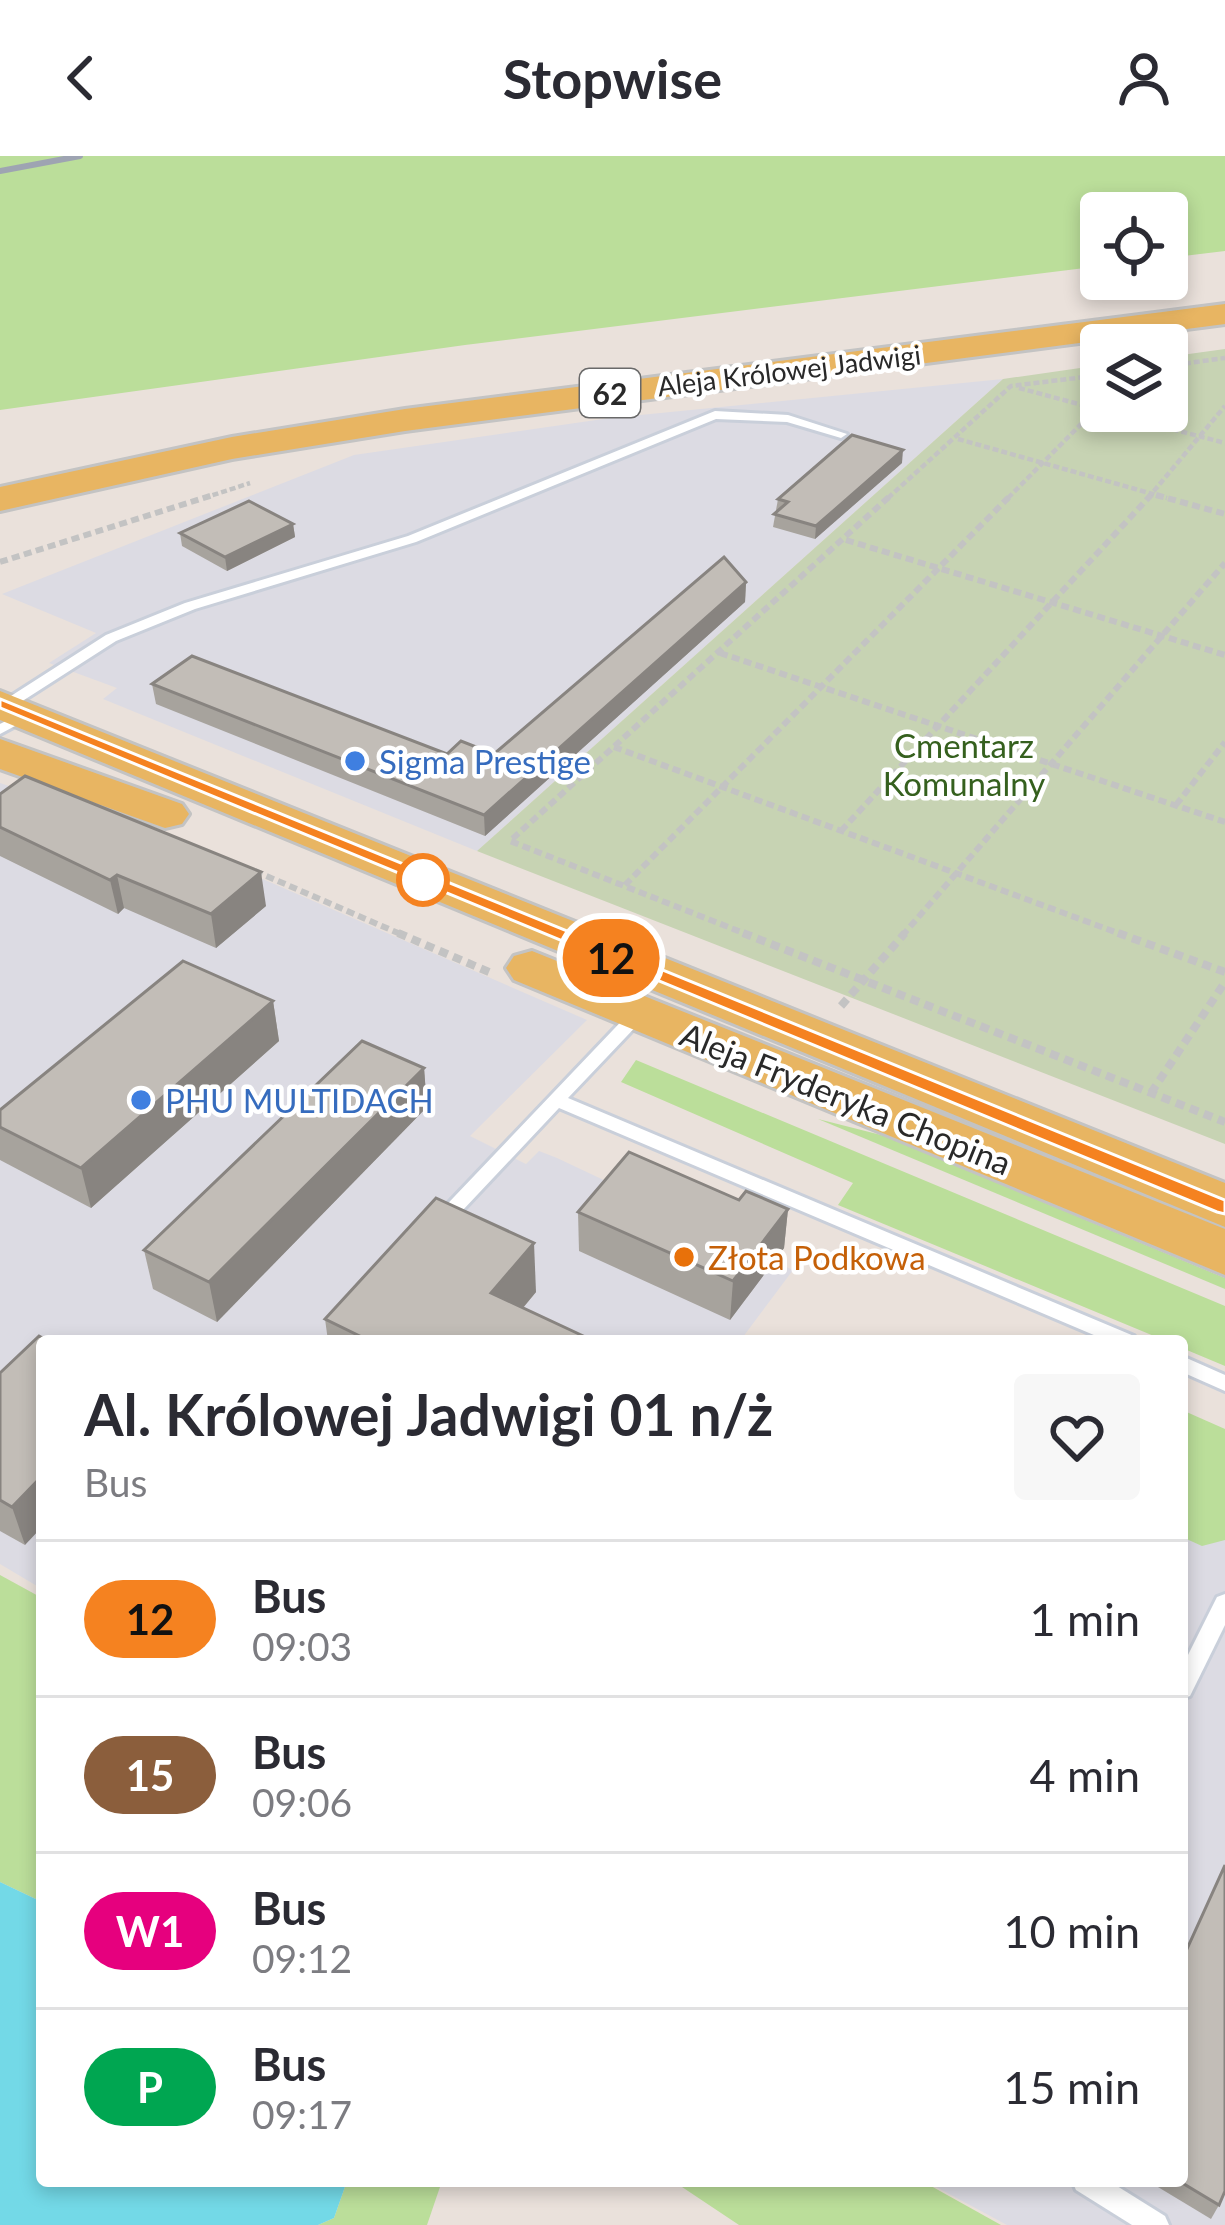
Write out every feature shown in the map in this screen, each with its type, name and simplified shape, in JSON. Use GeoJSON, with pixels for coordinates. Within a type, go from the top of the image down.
{"type":"FeatureCollection","features":[{"type":"Feature","properties":{"kind":"main road","name":"Aleja Królowej Jadwigi"},"geometry":{"type":"LineString","coordinates":[[0,470],[210,426],[421,392],[1225,291]]}},
{"type":"Feature","properties":{"kind":"main road","name":"Aleja Królowej Jadwigi"},"geometry":{"type":"LineString","coordinates":[[0,500],[189,457],[405,420],[1225,314]]}},
{"type":"Feature","properties":{"kind":"main road","name":"Aleja Fryderyka Chopina"},"geometry":{"type":"LineString","coordinates":[[6,722],[158,811],[1225,1253]]}},
{"type":"Feature","properties":{"kind":"main road","name":"Aleja Fryderyka Chopina"},"geometry":{"type":"LineString","coordinates":[[6,722],[1225,1206]]}},
{"type":"Feature","properties":{"kind":"lane"},"geometry":{"type":"LineString","coordinates":[[6,722],[111,638],[190,607],[412,539],[715,416],[788,419],[841,434]]}},
{"type":"Feature","properties":{"kind":"lane"},"geometry":{"type":"LineString","coordinates":[[426,1239],[639,1013]]}},
{"type":"Feature","properties":{"kind":"lane"},"geometry":{"type":"LineString","coordinates":[[558,1101],[1113,1335]]}},
{"type":"Feature","properties":{"kind":"lane"},"geometry":{"type":"LineString","coordinates":[[1188,1367],[1225,1382]]}},
{"type":"Feature","properties":{"kind":"lane"},"geometry":{"type":"LineString","coordinates":[[1188,1677],[1225,1603]]}},
{"type":"Feature","properties":{"kind":"lane"},"geometry":{"type":"LineString","coordinates":[[1095,2187],[1156,2225]]}},
{"type":"Feature","properties":{"kind":"path"},"geometry":{"type":"LineString","coordinates":[[1188,363],[1225,358]]}},
{"type":"Feature","properties":{"kind":"path"},"geometry":{"type":"LineString","coordinates":[[1080,378],[1011,386],[510,841],[1225,1122]]}},
{"type":"Feature","properties":{"kind":"path"},"geometry":{"type":"LineString","coordinates":[[1011,386],[1080,405]]}},
{"type":"Feature","properties":{"kind":"path"},"geometry":{"type":"LineString","coordinates":[[842,831],[1152,494],[1225,406]]}},
{"type":"Feature","properties":{"kind":"path"},"geometry":{"type":"LineString","coordinates":[[625,885],[1080,429]]}},
{"type":"Feature","properties":{"kind":"path"},"geometry":{"type":"LineString","coordinates":[[1182,432],[1225,443]]}},
{"type":"Feature","properties":{"kind":"path"},"geometry":{"type":"LineString","coordinates":[[957,438],[1225,514]]}},
{"type":"Feature","properties":{"kind":"path"},"geometry":{"type":"LineString","coordinates":[[846,540],[1225,655]]}},
{"type":"Feature","properties":{"kind":"path"},"geometry":{"type":"LineString","coordinates":[[842,1006],[1225,563]]}},
{"type":"Feature","properties":{"kind":"path"},"geometry":{"type":"LineString","coordinates":[[718,653],[1225,821]]}},
{"type":"Feature","properties":{"kind":"path"},"geometry":{"type":"LineString","coordinates":[[1176,805],[1225,742]]}},
{"type":"Feature","properties":{"kind":"path"},"geometry":{"type":"LineString","coordinates":[[614,747],[1225,972]]}},
{"type":"Feature","properties":{"kind":"path"},"geometry":{"type":"LineString","coordinates":[[250,868],[500,976]]}},
{"type":"Feature","properties":{"kind":"path"},"geometry":{"type":"LineString","coordinates":[[1151,1093],[1225,982]]}},
{"type":"Feature","properties":{"kind":"shaded area"},"geometry":{"type":"Polygon","coordinates":[[[1003,379],[477,851],[103,699],[117,688],[49,663],[96,633],[2,594],[354,455],[610,418],[1003,379]]]}},
{"type":"Feature","properties":{"kind":"shaded area"},"geometry":{"type":"Polygon","coordinates":[[[0,783],[187,846],[587,1020],[470,1136],[526,1164],[539,1151],[629,1192],[784,1248],[775,1262],[793,1270],[744,1335],[36,1335],[36,1585],[0,1564],[0,783]]]}},
{"type":"Feature","properties":{"kind":"shaded area"},"geometry":{"type":"Polygon","coordinates":[[[1188,1445],[1225,1461],[1225,2225],[1007,2225],[936,2187],[1188,2187],[1188,1445]]]}},
{"type":"Feature","properties":{"kind":"green space"},"geometry":{"type":"Polygon","coordinates":[[[0,156],[1225,156],[1225,251],[1188,255],[1188,192],[1080,192],[1080,269],[465,345],[0,410],[0,156]]]}},
{"type":"Feature","properties":{"kind":"green space","name":"Cmentarz Komunalny"},"geometry":{"type":"Polygon","coordinates":[[[1225,349],[1225,1144],[477,851],[1003,379],[1080,368],[1080,432],[1188,432],[1188,354],[1225,349]]]}},
{"type":"Feature","properties":{"kind":"green space"},"geometry":{"type":"Polygon","coordinates":[[[636,1060],[1225,1306],[1225,1366],[1188,1351],[1188,1335],[1152,1335],[838,1205],[853,1183],[621,1082],[636,1060]]]}},
{"type":"Feature","properties":{"kind":"green space"},"geometry":{"type":"Polygon","coordinates":[[[818,1119],[885,1136],[1225,1278],[1225,1289],[818,1119]]]}},
{"type":"Feature","properties":{"kind":"green space"},"geometry":{"type":"Polygon","coordinates":[[[1188,1413],[1225,1429],[1225,1540],[1202,1546],[1188,1540],[1188,1413]]]}},
{"type":"Feature","properties":{"kind":"green space"},"geometry":{"type":"Polygon","coordinates":[[[0,1575],[36,1595],[36,1899],[0,1882],[0,1575]]]}},
{"type":"Feature","properties":{"kind":"green space"},"geometry":{"type":"Polygon","coordinates":[[[345,2187],[440,2187],[427,2225],[318,2225],[334,2218],[345,2187]]]}},
{"type":"Feature","properties":{"kind":"green space"},"geometry":{"type":"Polygon","coordinates":[[[682,2187],[933,2187],[1001,2225],[739,2225],[682,2187]]]}},
{"type":"Feature","properties":{"kind":"water"},"geometry":{"type":"Polygon","coordinates":[[[0,1882],[36,1899],[36,2187],[345,2187],[334,2218],[318,2225],[0,2225],[0,1882]]]}},
{"type":"Feature","properties":{"kind":"building"},"geometry":{"type":"Polygon","coordinates":[[[852,435],[903,450],[816,526],[774,514],[788,502],[778,499],[852,435]]]}},
{"type":"Feature","properties":{"kind":"building"},"geometry":{"type":"Polygon","coordinates":[[[249,501],[293,524],[225,557],[180,533],[249,501]]]}},
{"type":"Feature","properties":{"kind":"building"},"geometry":{"type":"Polygon","coordinates":[[[724,557],[746,582],[484,815],[152,684],[192,656],[447,754],[461,741],[494,754],[724,557]]]}},
{"type":"Feature","properties":{"kind":"building"},"geometry":{"type":"Polygon","coordinates":[[[25,776],[261,872],[211,914],[117,875],[110,880],[0,827],[0,794],[25,776]]]}},
{"type":"Feature","properties":{"kind":"building"},"geometry":{"type":"Polygon","coordinates":[[[183,961],[273,1001],[81,1168],[0,1127],[0,1110],[183,961]]]}},
{"type":"Feature","properties":{"kind":"building"},"geometry":{"type":"Polygon","coordinates":[[[362,1041],[424,1068],[209,1282],[144,1250],[362,1041]]]}},
{"type":"Feature","properties":{"kind":"building"},"geometry":{"type":"Polygon","coordinates":[[[629,1152],[739,1200],[746,1191],[788,1209],[733,1281],[578,1212],[629,1152]]]}},
{"type":"Feature","properties":{"kind":"building"},"geometry":{"type":"Polygon","coordinates":[[[436,1198],[534,1243],[491,1293],[581,1335],[358,1335],[325,1319],[436,1198]]]}},
{"type":"Feature","properties":{"kind":"building"},"geometry":{"type":"Polygon","coordinates":[[[36,1339],[36,1482],[12,1507],[0,1500],[0,1373],[36,1339]]]}},
{"type":"Feature","properties":{"kind":"building"},"geometry":{"type":"Polygon","coordinates":[[[1225,1865],[1225,2191],[1219,2205],[1188,2186],[1188,1947],[1225,1865]]]}},
{"type":"Feature","properties":{"kind":"railway"},"geometry":{"type":"LineString","coordinates":[[0,171],[80,156]]}},
{"type":"Feature","properties":{"kind":"bus line","name":"12"},"geometry":{"type":"LineString","coordinates":[[0,704],[737,1010],[1225,1206]]}},
{"type":"Feature","properties":{"kind":"place","name":"Sigma Prestige"},"geometry":{"type":"Point","coordinates":[355,761]}},
{"type":"Feature","properties":{"kind":"place","name":"PHU MULTIDACH"},"geometry":{"type":"Point","coordinates":[141,1100]}},
{"type":"Feature","properties":{"kind":"place","name":"Złota Podkowa"},"geometry":{"type":"Point","coordinates":[684,1257]}}]}
